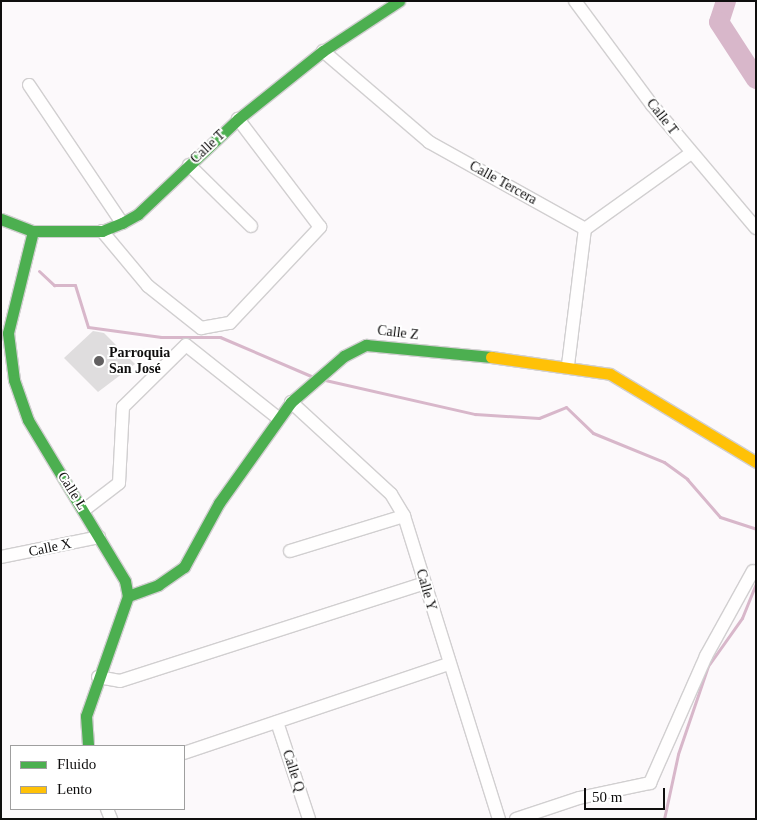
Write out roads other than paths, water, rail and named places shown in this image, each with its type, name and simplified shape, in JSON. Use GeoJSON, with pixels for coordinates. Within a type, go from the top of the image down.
{"type":"FeatureCollection","features":[{"type":"Feature","properties":{"kind":"street","name":"Calle T"},"geometry":{"type":"LineString","coordinates":[[1,219],[34,231],[102,232],[122,223],[138,214],[238,119],[323,52],[399,1]]}},
{"type":"Feature","properties":{"kind":"street","name":"Calle T"},"geometry":{"type":"LineString","coordinates":[[575,1],[691,153],[756,228]]}},
{"type":"Feature","properties":{"kind":"street","name":"Calle Tercera"},"geometry":{"type":"LineString","coordinates":[[323,52],[429,142],[585,229]]}},
{"type":"Feature","properties":{"kind":"street"},"geometry":{"type":"LineString","coordinates":[[29,85],[122,223]]}},
{"type":"Feature","properties":{"kind":"street"},"geometry":{"type":"LineString","coordinates":[[102,232],[148,286],[201,328],[230,323],[320,227],[238,119]]}},
{"type":"Feature","properties":{"kind":"street"},"geometry":{"type":"LineString","coordinates":[[568,365],[585,229],[691,153]]}},
{"type":"Feature","properties":{"kind":"street"},"geometry":{"type":"LineString","coordinates":[[189,165],[252,226]]}},
{"type":"Feature","properties":{"kind":"street","name":"Calle L"},"geometry":{"type":"LineString","coordinates":[[34,231],[18,286],[8,352],[28,420],[84,510],[128,596]]}},
{"type":"Feature","properties":{"kind":"street","name":"Calle Z"},"geometry":{"type":"LineString","coordinates":[[128,596],[158,585],[184,566],[218,503],[291,402],[344,356],[378,343],[568,365],[610,374],[756,462]]}},
{"type":"Feature","properties":{"kind":"street"},"geometry":{"type":"LineString","coordinates":[[84,510],[119,483],[123,407],[186,345],[278,418]]}},
{"type":"Feature","properties":{"kind":"street","name":"Calle Y"},"geometry":{"type":"LineString","coordinates":[[291,402],[391,494],[404,516],[423,584],[500,819]]}},
{"type":"Feature","properties":{"kind":"street"},"geometry":{"type":"LineString","coordinates":[[290,551],[404,516]]}},
{"type":"Feature","properties":{"kind":"street","name":"Calle X"},"geometry":{"type":"LineString","coordinates":[[1,557],[99,537]]}},
{"type":"Feature","properties":{"kind":"street"},"geometry":{"type":"LineString","coordinates":[[516,819],[579,798],[650,784],[706,656],[753,571]]}},
{"type":"Feature","properties":{"kind":"street"},"geometry":{"type":"LineString","coordinates":[[98,676],[120,681],[423,584]]}},
{"type":"Feature","properties":{"kind":"street"},"geometry":{"type":"LineString","coordinates":[[88,745],[86,716],[98,676],[128,596]]}},
{"type":"Feature","properties":{"kind":"street"},"geometry":{"type":"LineString","coordinates":[[185,753],[449,664]]}},
{"type":"Feature","properties":{"kind":"street","name":"Calle Q"},"geometry":{"type":"LineString","coordinates":[[277,722],[309,819]]}},
{"type":"Feature","properties":{"kind":"waterway"},"geometry":{"type":"LineString","coordinates":[[726,1],[719,22],[756,79]]}},
{"type":"Feature","properties":{"kind":"waterway"},"geometry":{"type":"LineString","coordinates":[[39,271],[54,285],[75,285],[88,327],[161,337],[220,337],[311,376]]}},
{"type":"Feature","properties":{"kind":"waterway"},"geometry":{"type":"LineString","coordinates":[[325,380],[475,414],[539,418],[566,407],[593,433],[664,462],[687,479],[720,517],[756,529]]}},
{"type":"Feature","properties":{"kind":"waterway"},"geometry":{"type":"LineString","coordinates":[[664,819],[678,754],[708,666],[742,618],[756,583]]}},
{"type":"Feature","properties":{"kind":"place","name":"Parroquia San José"},"geometry":{"type":"Point","coordinates":[99,361]}}]}
